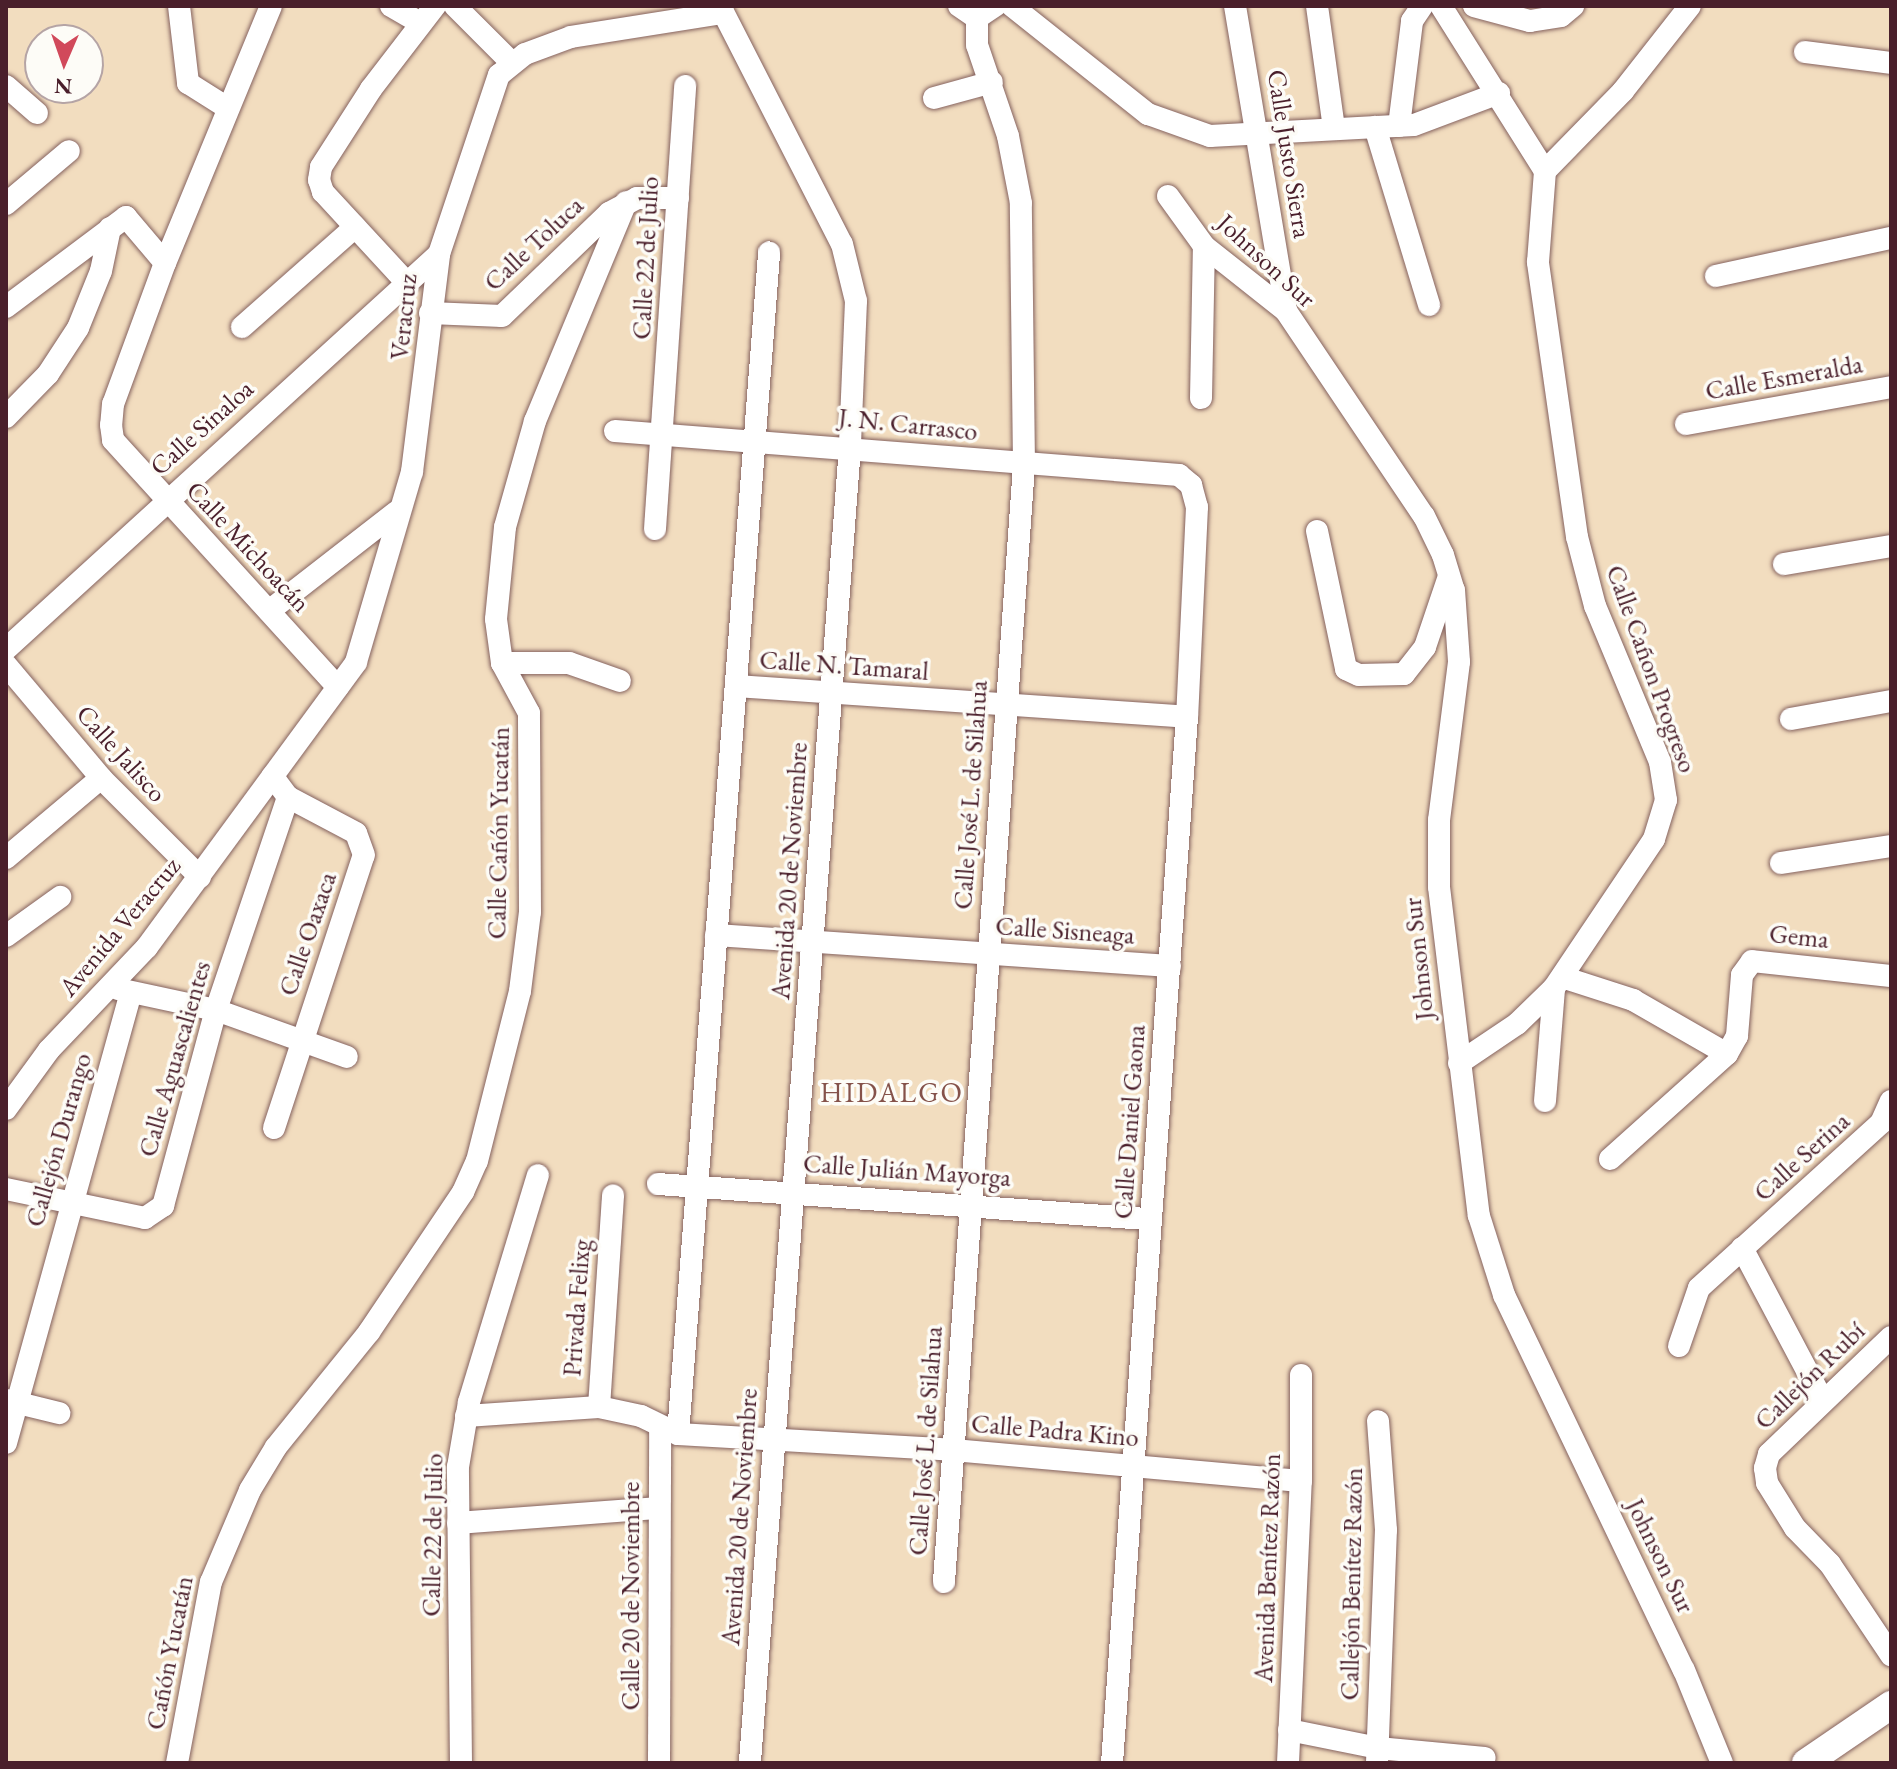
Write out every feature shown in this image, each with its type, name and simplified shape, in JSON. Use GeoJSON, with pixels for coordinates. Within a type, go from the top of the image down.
{"type":"FeatureCollection","features":[{"type":"Feature","properties":{"kind":"main road"},"geometry":{"type":"LineString","coordinates":[[1806,1763],[1891,1705]]}},
{"type":"Feature","properties":{"kind":"street"},"geometry":{"type":"LineString","coordinates":[[179,6],[188,83],[226,107]]}},
{"type":"Feature","properties":{"kind":"street","name":"Calle Michoacán"},"geometry":{"type":"LineString","coordinates":[[271,6],[226,107],[165,263],[113,404],[111,425],[113,440],[338,687]]}},
{"type":"Feature","properties":{"kind":"street"},"geometry":{"type":"LineString","coordinates":[[391,6],[428,14],[371,89],[321,167],[319,180],[323,192],[407,283]]}},
{"type":"Feature","properties":{"kind":"street"},"geometry":{"type":"LineString","coordinates":[[455,6],[511,62],[571,37],[721,9]]}},
{"type":"Feature","properties":{"kind":"street"},"geometry":{"type":"LineString","coordinates":[[1012,6],[1148,114],[1210,136],[1259,136],[1334,128],[1399,126],[1499,93]]}},
{"type":"Feature","properties":{"kind":"street","name":"Calle Justo Sierra"},"geometry":{"type":"LineString","coordinates":[[1235,6],[1286,311]]}},
{"type":"Feature","properties":{"kind":"street"},"geometry":{"type":"LineString","coordinates":[[1317,6],[1334,128]]}},
{"type":"Feature","properties":{"kind":"street"},"geometry":{"type":"LineString","coordinates":[[1399,126],[1412,21],[1422,6]]}},
{"type":"Feature","properties":{"kind":"street"},"geometry":{"type":"LineString","coordinates":[[1441,6],[1499,93],[1545,171],[1623,91],[1690,6]]}},
{"type":"Feature","properties":{"kind":"street"},"geometry":{"type":"LineString","coordinates":[[1474,6],[1530,21],[1561,16],[1573,6]]}},
{"type":"Feature","properties":{"kind":"street","name":"Avenida 20 de Noviembre"},"geometry":{"type":"LineString","coordinates":[[721,9],[842,244],[852,273],[856,321],[850,447],[814,944],[750,1763]]}},
{"type":"Feature","properties":{"kind":"street","name":"Calle José L. de Silahua"},"geometry":{"type":"LineString","coordinates":[[944,1582],[990,954],[1004,706],[1024,465],[1021,203],[992,82],[977,45],[977,10]]}},
{"type":"Feature","properties":{"kind":"street"},"geometry":{"type":"LineString","coordinates":[[1805,52],[1891,63]]}},
{"type":"Feature","properties":{"kind":"street","name":"Veracruz"},"geometry":{"type":"LineString","coordinates":[[272,776],[338,687],[363,640],[396,512],[412,472],[422,416],[430,313],[439,254],[490,91],[511,62]]}},
{"type":"Feature","properties":{"kind":"street"},"geometry":{"type":"LineString","coordinates":[[934,98],[992,82]]}},
{"type":"Feature","properties":{"kind":"street"},"geometry":{"type":"LineString","coordinates":[[6,86],[37,113]]}},
{"type":"Feature","properties":{"kind":"street","name":"Calle 22 de Julio"},"geometry":{"type":"LineString","coordinates":[[655,529],[664,434],[685,86]]}},
{"type":"Feature","properties":{"kind":"street"},"geometry":{"type":"LineString","coordinates":[[1375,127],[1429,305]]}},
{"type":"Feature","properties":{"kind":"street"},"geometry":{"type":"LineString","coordinates":[[6,204],[69,151]]}},
{"type":"Feature","properties":{"kind":"street","name":"Calle Cañon Progreso"},"geometry":{"type":"LineString","coordinates":[[1459,1063],[1517,1024],[1558,982],[1654,839],[1666,800],[1660,762],[1595,606],[1577,537],[1538,262],[1545,171]]}},
{"type":"Feature","properties":{"kind":"street","name":"Johnson Sur"},"geometry":{"type":"LineString","coordinates":[[1168,196],[1204,246],[1286,311],[1424,516],[1449,576],[1459,662],[1439,820],[1439,887],[1479,1216],[1504,1295],[1684,1670],[1722,1763]]}},
{"type":"Feature","properties":{"kind":"street"},"geometry":{"type":"LineString","coordinates":[[626,202],[678,198]]}},
{"type":"Feature","properties":{"kind":"street","name":"Calle Toluca"},"geometry":{"type":"LineString","coordinates":[[430,313],[490,317],[510,312],[583,233],[626,202]]}},
{"type":"Feature","properties":{"kind":"street","name":"Calle Cañón Yucatán"},"geometry":{"type":"LineString","coordinates":[[220,1555],[276,1447],[369,1332],[463,1192],[477,1161],[520,991],[530,912],[529,713],[502,663],[496,619],[505,527],[535,421],[626,202]]}},
{"type":"Feature","properties":{"kind":"street"},"geometry":{"type":"LineString","coordinates":[[118,223],[165,263]]}},
{"type":"Feature","properties":{"kind":"street"},"geometry":{"type":"LineString","coordinates":[[6,307],[118,223]]}},
{"type":"Feature","properties":{"kind":"street"},"geometry":{"type":"LineString","coordinates":[[6,417],[48,374],[78,328],[118,223]]}},
{"type":"Feature","properties":{"kind":"street"},"geometry":{"type":"LineString","coordinates":[[242,327],[355,227]]}},
{"type":"Feature","properties":{"kind":"street"},"geometry":{"type":"LineString","coordinates":[[1716,276],[1891,238]]}},
{"type":"Feature","properties":{"kind":"street"},"geometry":{"type":"LineString","coordinates":[[1201,398],[1204,246]]}},
{"type":"Feature","properties":{"kind":"street"},"geometry":{"type":"LineString","coordinates":[[669,1432],[698,1185],[769,253]]}},
{"type":"Feature","properties":{"kind":"street","name":"Calle Sinaloa"},"geometry":{"type":"LineString","coordinates":[[6,649],[165,499],[439,254]]}},
{"type":"Feature","properties":{"kind":"street","name":"Calle Esmeralda"},"geometry":{"type":"LineString","coordinates":[[1686,424],[1891,387]]}},
{"type":"Feature","properties":{"kind":"street","name":"J. N. Carrasco"},"geometry":{"type":"LineString","coordinates":[[615,431],[753,438],[1024,465],[1179,475],[1191,485]]}},
{"type":"Feature","properties":{"kind":"street","name":"Calle Daniel Gaona"},"geometry":{"type":"LineString","coordinates":[[1112,1763],[1187,717],[1197,507],[1191,485]]}},
{"type":"Feature","properties":{"kind":"street"},"geometry":{"type":"LineString","coordinates":[[269,611],[396,512]]}},
{"type":"Feature","properties":{"kind":"street"},"geometry":{"type":"LineString","coordinates":[[1317,531],[1346,669],[1359,675],[1404,674],[1425,647],[1449,576]]}},
{"type":"Feature","properties":{"kind":"street"},"geometry":{"type":"LineString","coordinates":[[1784,564],[1891,546]]}},
{"type":"Feature","properties":{"kind":"street"},"geometry":{"type":"LineString","coordinates":[[502,663],[569,663],[620,681]]}},
{"type":"Feature","properties":{"kind":"street","name":"Calle Jalisco"},"geometry":{"type":"LineString","coordinates":[[6,665],[101,778],[200,877]]}},
{"type":"Feature","properties":{"kind":"street","name":"Calle N. Tamaral"},"geometry":{"type":"LineString","coordinates":[[736,686],[830,695],[1187,717]]}},
{"type":"Feature","properties":{"kind":"street"},"geometry":{"type":"LineString","coordinates":[[1791,719],[1891,701]]}},
{"type":"Feature","properties":{"kind":"street"},"geometry":{"type":"LineString","coordinates":[[272,776],[288,797]]}},
{"type":"Feature","properties":{"kind":"street","name":"Avenida Veracruz"},"geometry":{"type":"LineString","coordinates":[[6,1109],[49,1050],[122,990],[272,776]]}},
{"type":"Feature","properties":{"kind":"street"},"geometry":{"type":"LineString","coordinates":[[6,858],[101,778]]}},
{"type":"Feature","properties":{"kind":"street","name":"Calle Aguascalientes"},"geometry":{"type":"LineString","coordinates":[[6,1189],[145,1218],[156,1215],[216,1010],[288,797]]}},
{"type":"Feature","properties":{"kind":"street","name":"Calle Oaxaca"},"geometry":{"type":"LineString","coordinates":[[274,1128],[364,845],[356,833],[288,797]]}},
{"type":"Feature","properties":{"kind":"street"},"geometry":{"type":"LineString","coordinates":[[1781,863],[1891,846]]}},
{"type":"Feature","properties":{"kind":"street"},"geometry":{"type":"LineString","coordinates":[[6,936],[60,897]]}},
{"type":"Feature","properties":{"kind":"street","name":"Calle Sisneaga"},"geometry":{"type":"LineString","coordinates":[[716,935],[1170,966]]}},
{"type":"Feature","properties":{"kind":"street","name":"Gema"},"geometry":{"type":"LineString","coordinates":[[1727,1054],[1737,1036],[1742,975],[1752,961],[1891,976]]}},
{"type":"Feature","properties":{"kind":"street"},"geometry":{"type":"LineString","coordinates":[[1545,1101],[1558,982],[1633,1000],[1727,1054],[1610,1159]]}},
{"type":"Feature","properties":{"kind":"street"},"geometry":{"type":"LineString","coordinates":[[122,990],[216,1010],[347,1057]]}},
{"type":"Feature","properties":{"kind":"street","name":"Callejón Durango"},"geometry":{"type":"LineString","coordinates":[[6,1443],[12,1402],[69,1203],[122,990]]}},
{"type":"Feature","properties":{"kind":"street","name":"Calle Serina"},"geometry":{"type":"LineString","coordinates":[[1679,1346],[1692,1298],[1742,1248],[1881,1123],[1891,1101]]}},
{"type":"Feature","properties":{"kind":"street","name":"Calle 22 de Julio"},"geometry":{"type":"LineString","coordinates":[[461,1763],[458,1467],[466,1416],[538,1175]]}},
{"type":"Feature","properties":{"kind":"street","name":"Calle Julián Mayorga"},"geometry":{"type":"LineString","coordinates":[[658,1184],[795,1191],[1151,1219]]}},
{"type":"Feature","properties":{"kind":"street","name":"Privada Felixg"},"geometry":{"type":"LineString","coordinates":[[613,1195],[599,1407],[641,1416],[669,1432]]}},
{"type":"Feature","properties":{"kind":"street"},"geometry":{"type":"LineString","coordinates":[[1742,1248],[1822,1399]]}},
{"type":"Feature","properties":{"kind":"street","name":"Callejón Rubí"},"geometry":{"type":"LineString","coordinates":[[1891,1337],[1822,1399],[1769,1454],[1767,1483],[1891,1655]]}},
{"type":"Feature","properties":{"kind":"street","name":"Avenida Benítez Razón"},"geometry":{"type":"LineString","coordinates":[[1288,1763],[1301,1481],[1301,1375]]}},
{"type":"Feature","properties":{"kind":"street"},"geometry":{"type":"LineString","coordinates":[[12,1402],[59,1413]]}},
{"type":"Feature","properties":{"kind":"street"},"geometry":{"type":"LineString","coordinates":[[466,1416],[599,1407]]}},
{"type":"Feature","properties":{"kind":"street","name":"Callejón Benítez Razón"},"geometry":{"type":"LineString","coordinates":[[1378,1421],[1386,1530],[1378,1756]]}},
{"type":"Feature","properties":{"kind":"street","name":"Calle Padra Kino"},"geometry":{"type":"LineString","coordinates":[[669,1432],[953,1450],[1301,1481]]}},
{"type":"Feature","properties":{"kind":"street","name":"Calle 20 de Noviembre"},"geometry":{"type":"LineString","coordinates":[[659,1763],[658,1508],[669,1432]]}},
{"type":"Feature","properties":{"kind":"street"},"geometry":{"type":"LineString","coordinates":[[458,1523],[658,1508]]}},
{"type":"Feature","properties":{"kind":"street","name":"Cañón Yucatán"},"geometry":{"type":"LineString","coordinates":[[177,1763],[220,1555]]}},
{"type":"Feature","properties":{"kind":"street"},"geometry":{"type":"LineString","coordinates":[[1289,1730],[1378,1756],[1485,1758]]}},
{"type":"Feature","properties":{"kind":"district","name":"HIDALGO"},"geometry":{"type":"Point","coordinates":[892,1092]}}]}
